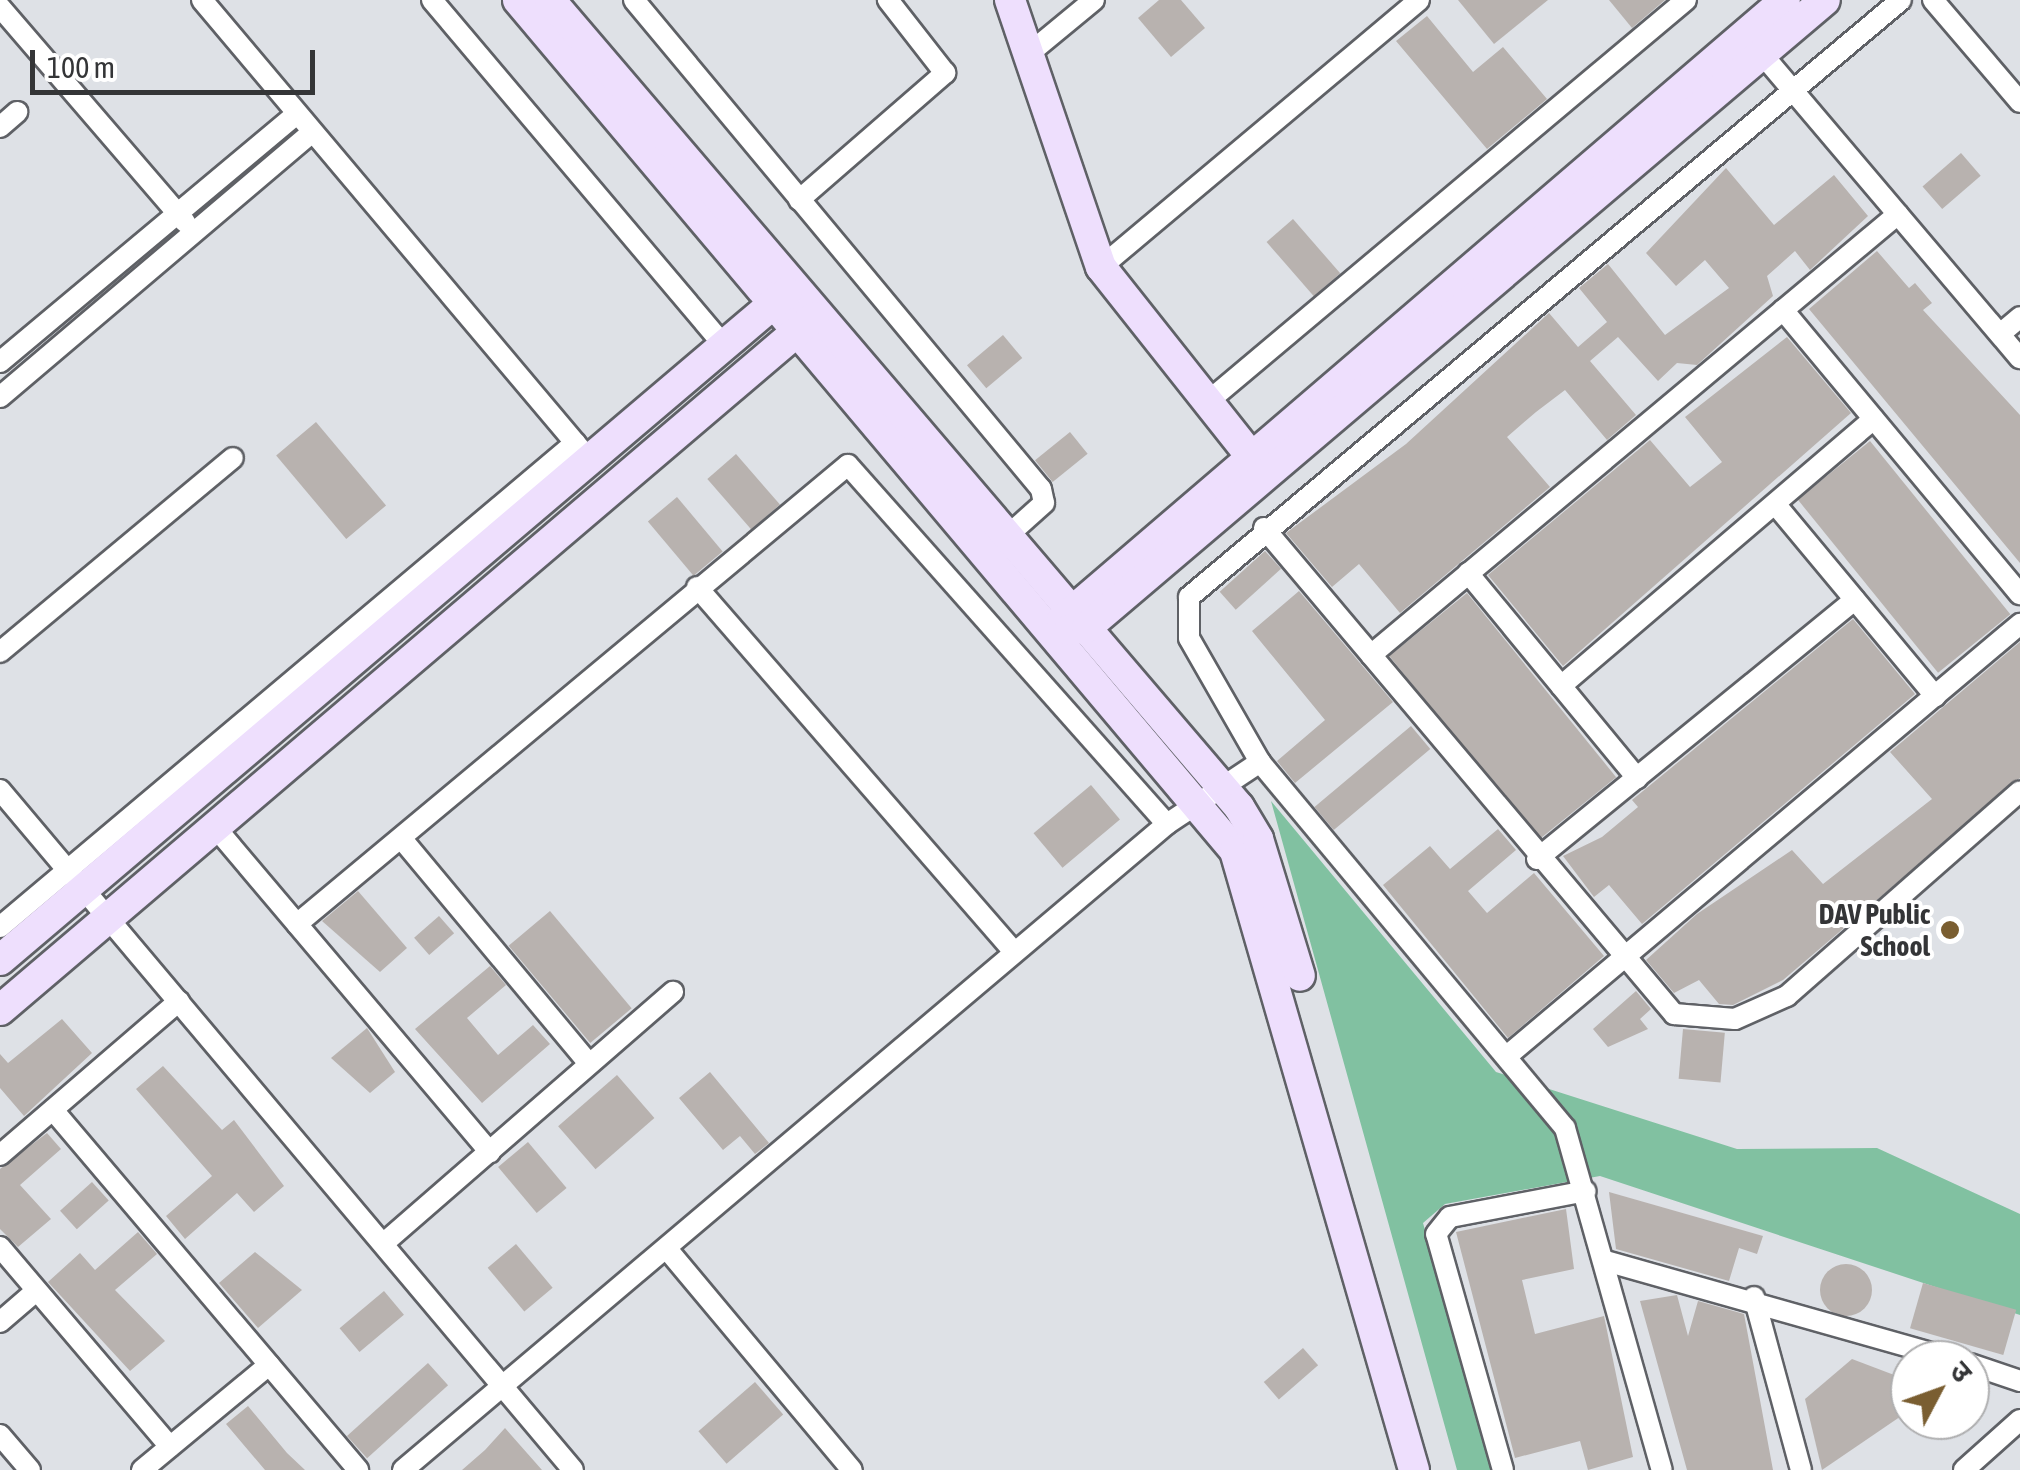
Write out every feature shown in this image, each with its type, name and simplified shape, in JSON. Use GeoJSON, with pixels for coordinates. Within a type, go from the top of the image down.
{"type":"FeatureCollection","features":[{"type":"Feature","properties":{"kind":"street"},"geometry":{"type":"LineString","coordinates":[[202,0],[582,452]]}},
{"type":"Feature","properties":{"kind":"street"},"geometry":{"type":"LineString","coordinates":[[432,0],[724,346]]}},
{"type":"Feature","properties":{"kind":"street"},"geometry":{"type":"LineString","coordinates":[[518,0],[784,295]]}},
{"type":"Feature","properties":{"kind":"street"},"geometry":{"type":"LineString","coordinates":[[550,0],[807,323],[1070,621]]}},
{"type":"Feature","properties":{"kind":"street"},"geometry":{"type":"LineString","coordinates":[[634,0],[1042,489],[1044,503],[1005,538]]}},
{"type":"Feature","properties":{"kind":"street"},"geometry":{"type":"LineString","coordinates":[[799,200],[945,74],[888,0]]}},
{"type":"Feature","properties":{"kind":"street"},"geometry":{"type":"LineString","coordinates":[[1010,0],[1101,267],[1205,404],[1257,464]]}},
{"type":"Feature","properties":{"kind":"street"},"geometry":{"type":"LineString","coordinates":[[1026,56],[1094,0]]}},
{"type":"Feature","properties":{"kind":"street"},"geometry":{"type":"LineString","coordinates":[[1101,267],[1419,0]]}},
{"type":"Feature","properties":{"kind":"street"},"geometry":{"type":"LineString","coordinates":[[1205,404],[1686,0]]}},
{"type":"Feature","properties":{"kind":"street"},"geometry":{"type":"LineString","coordinates":[[1754,44],[1786,0]]}},
{"type":"Feature","properties":{"kind":"street"},"geometry":{"type":"LineString","coordinates":[[1070,621],[1754,44],[1824,0]]}},
{"type":"Feature","properties":{"kind":"street"},"geometry":{"type":"LineString","coordinates":[[1662,1470],[1606,1261],[1565,1128],[1260,762],[1208,679],[1185,616],[1206,577],[1901,0]]}},
{"type":"Feature","properties":{"kind":"street"},"geometry":{"type":"LineString","coordinates":[[1933,0],[2020,102]]}},
{"type":"Feature","properties":{"kind":"street"},"geometry":{"type":"LineString","coordinates":[[0,8],[194,232]]}},
{"type":"Feature","properties":{"kind":"street"},"geometry":{"type":"LineString","coordinates":[[1754,44],[2020,358]]}},
{"type":"Feature","properties":{"kind":"street"},"geometry":{"type":"LineString","coordinates":[[0,126],[17,112]]}},
{"type":"Feature","properties":{"kind":"street"},"geometry":{"type":"LineString","coordinates":[[0,362],[296,114]]}},
{"type":"Feature","properties":{"kind":"street"},"geometry":{"type":"LineString","coordinates":[[0,397],[312,132]]}},
{"type":"Feature","properties":{"kind":"street"},"geometry":{"type":"LineString","coordinates":[[1370,655],[1898,214]]}},
{"type":"Feature","properties":{"kind":"street"},"geometry":{"type":"LineString","coordinates":[[0,960],[75,880],[582,452],[724,346],[784,295]]}},
{"type":"Feature","properties":{"kind":"street"},"geometry":{"type":"LineString","coordinates":[[1783,310],[2020,594]]}},
{"type":"Feature","properties":{"kind":"street"},"geometry":{"type":"LineString","coordinates":[[2000,334],[2020,317]]}},
{"type":"Feature","properties":{"kind":"street"},"geometry":{"type":"LineString","coordinates":[[807,323],[1005,538],[1271,874],[1435,1470]]}},
{"type":"Feature","properties":{"kind":"street"},"geometry":{"type":"LineString","coordinates":[[0,1010],[807,323]]}},
{"type":"Feature","properties":{"kind":"street"},"geometry":{"type":"LineString","coordinates":[[1561,686],[1874,419]]}},
{"type":"Feature","properties":{"kind":"street"},"geometry":{"type":"LineString","coordinates":[[0,652],[234,458]]}},
{"type":"Feature","properties":{"kind":"street"},"geometry":{"type":"LineString","coordinates":[[297,924],[840,468],[858,468],[1168,824]]}},
{"type":"Feature","properties":{"kind":"street"},"geometry":{"type":"LineString","coordinates":[[1776,504],[1935,696]]}},
{"type":"Feature","properties":{"kind":"street"},"geometry":{"type":"LineString","coordinates":[[1264,528],[1537,859],[1674,1014],[1699,1022],[1760,1012],[2019,794]]}},
{"type":"Feature","properties":{"kind":"street"},"geometry":{"type":"LineString","coordinates":[[1468,574],[1636,778]]}},
{"type":"Feature","properties":{"kind":"street"},"geometry":{"type":"LineString","coordinates":[[697,588],[1014,952]]}},
{"type":"Feature","properties":{"kind":"street"},"geometry":{"type":"LineString","coordinates":[[1537,859],[1855,600]]}},
{"type":"Feature","properties":{"kind":"street"},"geometry":{"type":"LineString","coordinates":[[394,612],[426,647]]}},
{"type":"Feature","properties":{"kind":"street"},"geometry":{"type":"LineString","coordinates":[[1507,1056],[2020,624]]}},
{"type":"Feature","properties":{"kind":"street"},"geometry":{"type":"LineString","coordinates":[[403,1470],[1168,824],[1260,762]]}},
{"type":"Feature","properties":{"kind":"street"},"geometry":{"type":"LineString","coordinates":[[0,790],[573,1470]]}},
{"type":"Feature","properties":{"kind":"street"},"geometry":{"type":"LineString","coordinates":[[1210,795],[1236,852],[1270,946],[1414,1470]]}},
{"type":"Feature","properties":{"kind":"street"},"geometry":{"type":"LineString","coordinates":[[215,827],[490,1152]]}},
{"type":"Feature","properties":{"kind":"street"},"geometry":{"type":"LineString","coordinates":[[401,838],[589,1064]]}},
{"type":"Feature","properties":{"kind":"street"},"geometry":{"type":"LineString","coordinates":[[0,927],[75,880]]}},
{"type":"Feature","properties":{"kind":"street"},"geometry":{"type":"LineString","coordinates":[[384,1243],[673,992]]}},
{"type":"Feature","properties":{"kind":"street"},"geometry":{"type":"LineString","coordinates":[[0,1155],[179,1001]]}},
{"type":"Feature","properties":{"kind":"street"},"geometry":{"type":"LineString","coordinates":[[52,1110],[358,1470]]}},
{"type":"Feature","properties":{"kind":"street"},"geometry":{"type":"LineString","coordinates":[[1503,1470],[1436,1234],[1450,1217],[1583,1184]]}},
{"type":"Feature","properties":{"kind":"street"},"geometry":{"type":"LineString","coordinates":[[0,1247],[170,1447]]}},
{"type":"Feature","properties":{"kind":"street"},"geometry":{"type":"LineString","coordinates":[[666,1249],[852,1470]]}},
{"type":"Feature","properties":{"kind":"street"},"geometry":{"type":"LineString","coordinates":[[1606,1261],[1754,1297],[1893,1340]]}},
{"type":"Feature","properties":{"kind":"street"},"geometry":{"type":"LineString","coordinates":[[0,1322],[36,1291]]}},
{"type":"Feature","properties":{"kind":"street"},"geometry":{"type":"LineString","coordinates":[[1754,1297],[1801,1470]]}},
{"type":"Feature","properties":{"kind":"street"},"geometry":{"type":"LineString","coordinates":[[142,1470],[269,1365]]}},
{"type":"Feature","properties":{"kind":"street"},"geometry":{"type":"LineString","coordinates":[[1990,1371],[2020,1381]]}},
{"type":"Feature","properties":{"kind":"street"},"geometry":{"type":"LineString","coordinates":[[1964,1470],[2020,1420]]}},
{"type":"Feature","properties":{"kind":"street"},"geometry":{"type":"LineString","coordinates":[[0,1435],[30,1470]]}},
{"type":"Feature","properties":{"kind":"green space"},"geometry":{"type":"Polygon","coordinates":[[[1271,801],[1496,1072],[1737,1149],[1877,1148],[2020,1214],[2020,1315],[1600,1176],[1445,1204],[1423,1223],[1492,1470],[1457,1470],[1271,801]]]}},
{"type":"Feature","properties":{"kind":"building"},"geometry":{"type":"Polygon","coordinates":[[[1159,0],[1181,0],[1205,28],[1171,57],[1138,18],[1159,0]]]}},
{"type":"Feature","properties":{"kind":"building"},"geometry":{"type":"Polygon","coordinates":[[[1458,0],[1548,0],[1494,44],[1458,0]]]}},
{"type":"Feature","properties":{"kind":"building"},"geometry":{"type":"Polygon","coordinates":[[[1609,0],[1665,0],[1632,28],[1609,0]]]}},
{"type":"Feature","properties":{"kind":"building"},"geometry":{"type":"Polygon","coordinates":[[[1427,16],[1473,72],[1503,47],[1547,99],[1487,149],[1396,41],[1427,16]]]}},
{"type":"Feature","properties":{"kind":"building"},"geometry":{"type":"Polygon","coordinates":[[[1961,153],[1981,176],[1942,209],[1923,186],[1961,153]]]}},
{"type":"Feature","properties":{"kind":"building"},"geometry":{"type":"Polygon","coordinates":[[[1726,168],[1774,225],[1834,175],[1868,216],[1810,270],[1795,251],[1767,276],[1773,296],[1697,365],[1677,363],[1658,381],[1618,337],[1590,361],[1636,415],[1607,440],[1565,390],[1536,412],[1507,437],[1550,487],[1400,613],[1359,564],[1332,587],[1286,533],[1406,444],[1549,313],[1578,347],[1607,322],[1579,288],[1608,264],[1665,335],[1729,288],[1705,260],[1676,286],[1646,253],[1726,168]]]}},
{"type":"Feature","properties":{"kind":"building"},"geometry":{"type":"Polygon","coordinates":[[[1293,219],[1340,273],[1314,296],[1267,242],[1293,219]]]}},
{"type":"Feature","properties":{"kind":"building"},"geometry":{"type":"Polygon","coordinates":[[[1877,251],[1909,288],[1915,283],[1932,303],[1923,310],[2020,415],[2020,563],[1809,309],[1877,251]]]}},
{"type":"Feature","properties":{"kind":"building"},"geometry":{"type":"Polygon","coordinates":[[[1003,335],[1022,358],[986,388],[967,365],[1003,335]]]}},
{"type":"Feature","properties":{"kind":"building"},"geometry":{"type":"Polygon","coordinates":[[[1787,337],[1851,413],[1563,666],[1488,575],[1650,440],[1690,487],[1722,462],[1685,417],[1787,337]]]}},
{"type":"Feature","properties":{"kind":"building"},"geometry":{"type":"Polygon","coordinates":[[[316,422],[386,505],[346,539],[276,455],[316,422]]]}},
{"type":"Feature","properties":{"kind":"building"},"geometry":{"type":"Polygon","coordinates":[[[1070,432],[1088,454],[1053,482],[1035,460],[1070,432]]]}},
{"type":"Feature","properties":{"kind":"building"},"geometry":{"type":"Polygon","coordinates":[[[1870,441],[2010,614],[1938,673],[1798,500],[1870,441]]]}},
{"type":"Feature","properties":{"kind":"building"},"geometry":{"type":"Polygon","coordinates":[[[736,454],[780,505],[751,529],[707,479],[736,454]]]}},
{"type":"Feature","properties":{"kind":"building"},"geometry":{"type":"Polygon","coordinates":[[[677,497],[723,551],[694,576],[648,521],[677,497]]]}},
{"type":"Feature","properties":{"kind":"building"},"geometry":{"type":"Polygon","coordinates":[[[1265,551],[1281,569],[1236,610],[1220,592],[1265,551]]]}},
{"type":"Feature","properties":{"kind":"building"},"geometry":{"type":"Polygon","coordinates":[[[1299,591],[1393,702],[1295,783],[1277,761],[1325,720],[1252,631],[1299,591]]]}},
{"type":"Feature","properties":{"kind":"building"},"geometry":{"type":"Polygon","coordinates":[[[1467,593],[1616,777],[1538,840],[1389,656],[1467,593]]]}},
{"type":"Feature","properties":{"kind":"building"},"geometry":{"type":"Polygon","coordinates":[[[1853,619],[1915,694],[1642,924],[1609,885],[1594,897],[1563,856],[1602,837],[1638,807],[1632,800],[1853,619]]]}},
{"type":"Feature","properties":{"kind":"building"},"geometry":{"type":"Polygon","coordinates":[[[2020,642],[2020,778],[1783,980],[1733,1005],[1719,1004],[1699,980],[1674,993],[1646,960],[1697,914],[1792,850],[1823,884],[1932,799],[1890,752],[2020,642]]]}},
{"type":"Feature","properties":{"kind":"building"},"geometry":{"type":"Polygon","coordinates":[[[1411,726],[1430,749],[1334,830],[1314,807],[1411,726]]]}},
{"type":"Feature","properties":{"kind":"building"},"geometry":{"type":"Polygon","coordinates":[[[1091,785],[1120,819],[1062,868],[1034,833],[1091,785]]]}},
{"type":"Feature","properties":{"kind":"building"},"geometry":{"type":"Polygon","coordinates":[[[1498,829],[1516,850],[1468,891],[1487,913],[1534,873],[1604,956],[1508,1038],[1383,885],[1430,846],[1450,869],[1498,829]]]}},
{"type":"Feature","properties":{"kind":"building"},"geometry":{"type":"Polygon","coordinates":[[[358,891],[407,948],[380,972],[322,921],[358,891]]]}},
{"type":"Feature","properties":{"kind":"building"},"geometry":{"type":"Polygon","coordinates":[[[550,911],[632,1008],[590,1043],[509,946],[550,911]]]}},
{"type":"Feature","properties":{"kind":"building"},"geometry":{"type":"Polygon","coordinates":[[[439,916],[454,933],[429,955],[414,938],[439,916]]]}},
{"type":"Feature","properties":{"kind":"building"},"geometry":{"type":"Polygon","coordinates":[[[490,966],[506,985],[467,1018],[498,1055],[533,1025],[550,1044],[482,1103],[415,1029],[490,966]]]}},
{"type":"Feature","properties":{"kind":"building"},"geometry":{"type":"Polygon","coordinates":[[[1636,991],[1651,1009],[1640,1019],[1648,1029],[1608,1047],[1593,1029],[1636,991]]]}},
{"type":"Feature","properties":{"kind":"building"},"geometry":{"type":"Polygon","coordinates":[[[62,1019],[92,1053],[24,1116],[0,1088],[0,1054],[8,1063],[62,1019]]]}},
{"type":"Feature","properties":{"kind":"building"},"geometry":{"type":"Polygon","coordinates":[[[367,1028],[395,1072],[370,1093],[331,1058],[367,1028]]]}},
{"type":"Feature","properties":{"kind":"building"},"geometry":{"type":"Polygon","coordinates":[[[1683,1029],[1725,1033],[1720,1082],[1679,1079],[1683,1029]]]}},
{"type":"Feature","properties":{"kind":"building"},"geometry":{"type":"Polygon","coordinates":[[[163,1066],[222,1130],[234,1120],[284,1186],[254,1212],[237,1193],[185,1239],[166,1216],[212,1176],[136,1089],[163,1066]]]}},
{"type":"Feature","properties":{"kind":"building"},"geometry":{"type":"Polygon","coordinates":[[[710,1072],[769,1143],[755,1154],[740,1136],[723,1150],[679,1098],[710,1072]]]}},
{"type":"Feature","properties":{"kind":"building"},"geometry":{"type":"Polygon","coordinates":[[[617,1075],[654,1118],[596,1169],[558,1126],[617,1075]]]}},
{"type":"Feature","properties":{"kind":"building"},"geometry":{"type":"Polygon","coordinates":[[[47,1133],[61,1149],[20,1185],[51,1219],[18,1247],[0,1229],[0,1169],[47,1133]]]}},
{"type":"Feature","properties":{"kind":"building"},"geometry":{"type":"Polygon","coordinates":[[[528,1142],[567,1188],[537,1213],[498,1167],[528,1142]]]}},
{"type":"Feature","properties":{"kind":"building"},"geometry":{"type":"Polygon","coordinates":[[[92,1182],[109,1201],[77,1229],[60,1211],[92,1182]]]}},
{"type":"Feature","properties":{"kind":"building"},"geometry":{"type":"Polygon","coordinates":[[[1609,1192],[1763,1236],[1757,1254],[1739,1248],[1729,1281],[1616,1249],[1609,1192]]]}},
{"type":"Feature","properties":{"kind":"building"},"geometry":{"type":"Polygon","coordinates":[[[1566,1209],[1574,1269],[1522,1280],[1535,1334],[1604,1316],[1633,1457],[1588,1470],[1580,1441],[1515,1458],[1456,1232],[1566,1209]]]}},
{"type":"Feature","properties":{"kind":"building"},"geometry":{"type":"Polygon","coordinates":[[[138,1232],[157,1254],[115,1290],[165,1341],[130,1371],[48,1282],[80,1253],[95,1270],[138,1232]]]}},
{"type":"Feature","properties":{"kind":"building"},"geometry":{"type":"Polygon","coordinates":[[[516,1244],[553,1288],[524,1311],[488,1268],[516,1244]]]}},
{"type":"Feature","properties":{"kind":"building"},"geometry":{"type":"Polygon","coordinates":[[[255,1252],[302,1290],[258,1328],[219,1283],[255,1252]]]}},
{"type":"Feature","properties":{"kind":"building"},"geometry":{"type":"Polygon","coordinates":[[[1846,1264],[1864,1272],[1872,1290],[1864,1308],[1846,1316],[1828,1308],[1820,1290],[1828,1272],[1846,1264]]]}},
{"type":"Feature","properties":{"kind":"building"},"geometry":{"type":"Polygon","coordinates":[[[1923,1283],[2016,1310],[2003,1355],[1990,1351],[1990,1340],[1951,1340],[1910,1328],[1923,1283]]]}},
{"type":"Feature","properties":{"kind":"building"},"geometry":{"type":"Polygon","coordinates":[[[384,1291],[404,1315],[359,1352],[340,1328],[384,1291]]]}},
{"type":"Feature","properties":{"kind":"building"},"geometry":{"type":"Polygon","coordinates":[[[1677,1295],[1688,1336],[1698,1301],[1744,1314],[1773,1470],[1687,1470],[1640,1301],[1677,1295]]]}},
{"type":"Feature","properties":{"kind":"building"},"geometry":{"type":"Polygon","coordinates":[[[1303,1348],[1318,1365],[1279,1399],[1264,1382],[1303,1348]]]}},
{"type":"Feature","properties":{"kind":"building"},"geometry":{"type":"Polygon","coordinates":[[[1852,1359],[1890,1373],[1890,1424],[1822,1470],[1805,1399],[1852,1359]]]}},
{"type":"Feature","properties":{"kind":"building"},"geometry":{"type":"Polygon","coordinates":[[[428,1363],[448,1385],[367,1458],[347,1436],[428,1363]]]}},
{"type":"Feature","properties":{"kind":"building"},"geometry":{"type":"Polygon","coordinates":[[[755,1382],[783,1414],[727,1464],[698,1431],[755,1382]]]}},
{"type":"Feature","properties":{"kind":"building"},"geometry":{"type":"Polygon","coordinates":[[[248,1406],[305,1470],[265,1470],[226,1424],[248,1406]]]}},
{"type":"Feature","properties":{"kind":"building"},"geometry":{"type":"Polygon","coordinates":[[[505,1428],[542,1470],[462,1470],[485,1450],[505,1428]]]}},
{"type":"Feature","properties":{"kind":"place","name":"DAV Public School"},"geometry":{"type":"Point","coordinates":[1950,930]}}]}
